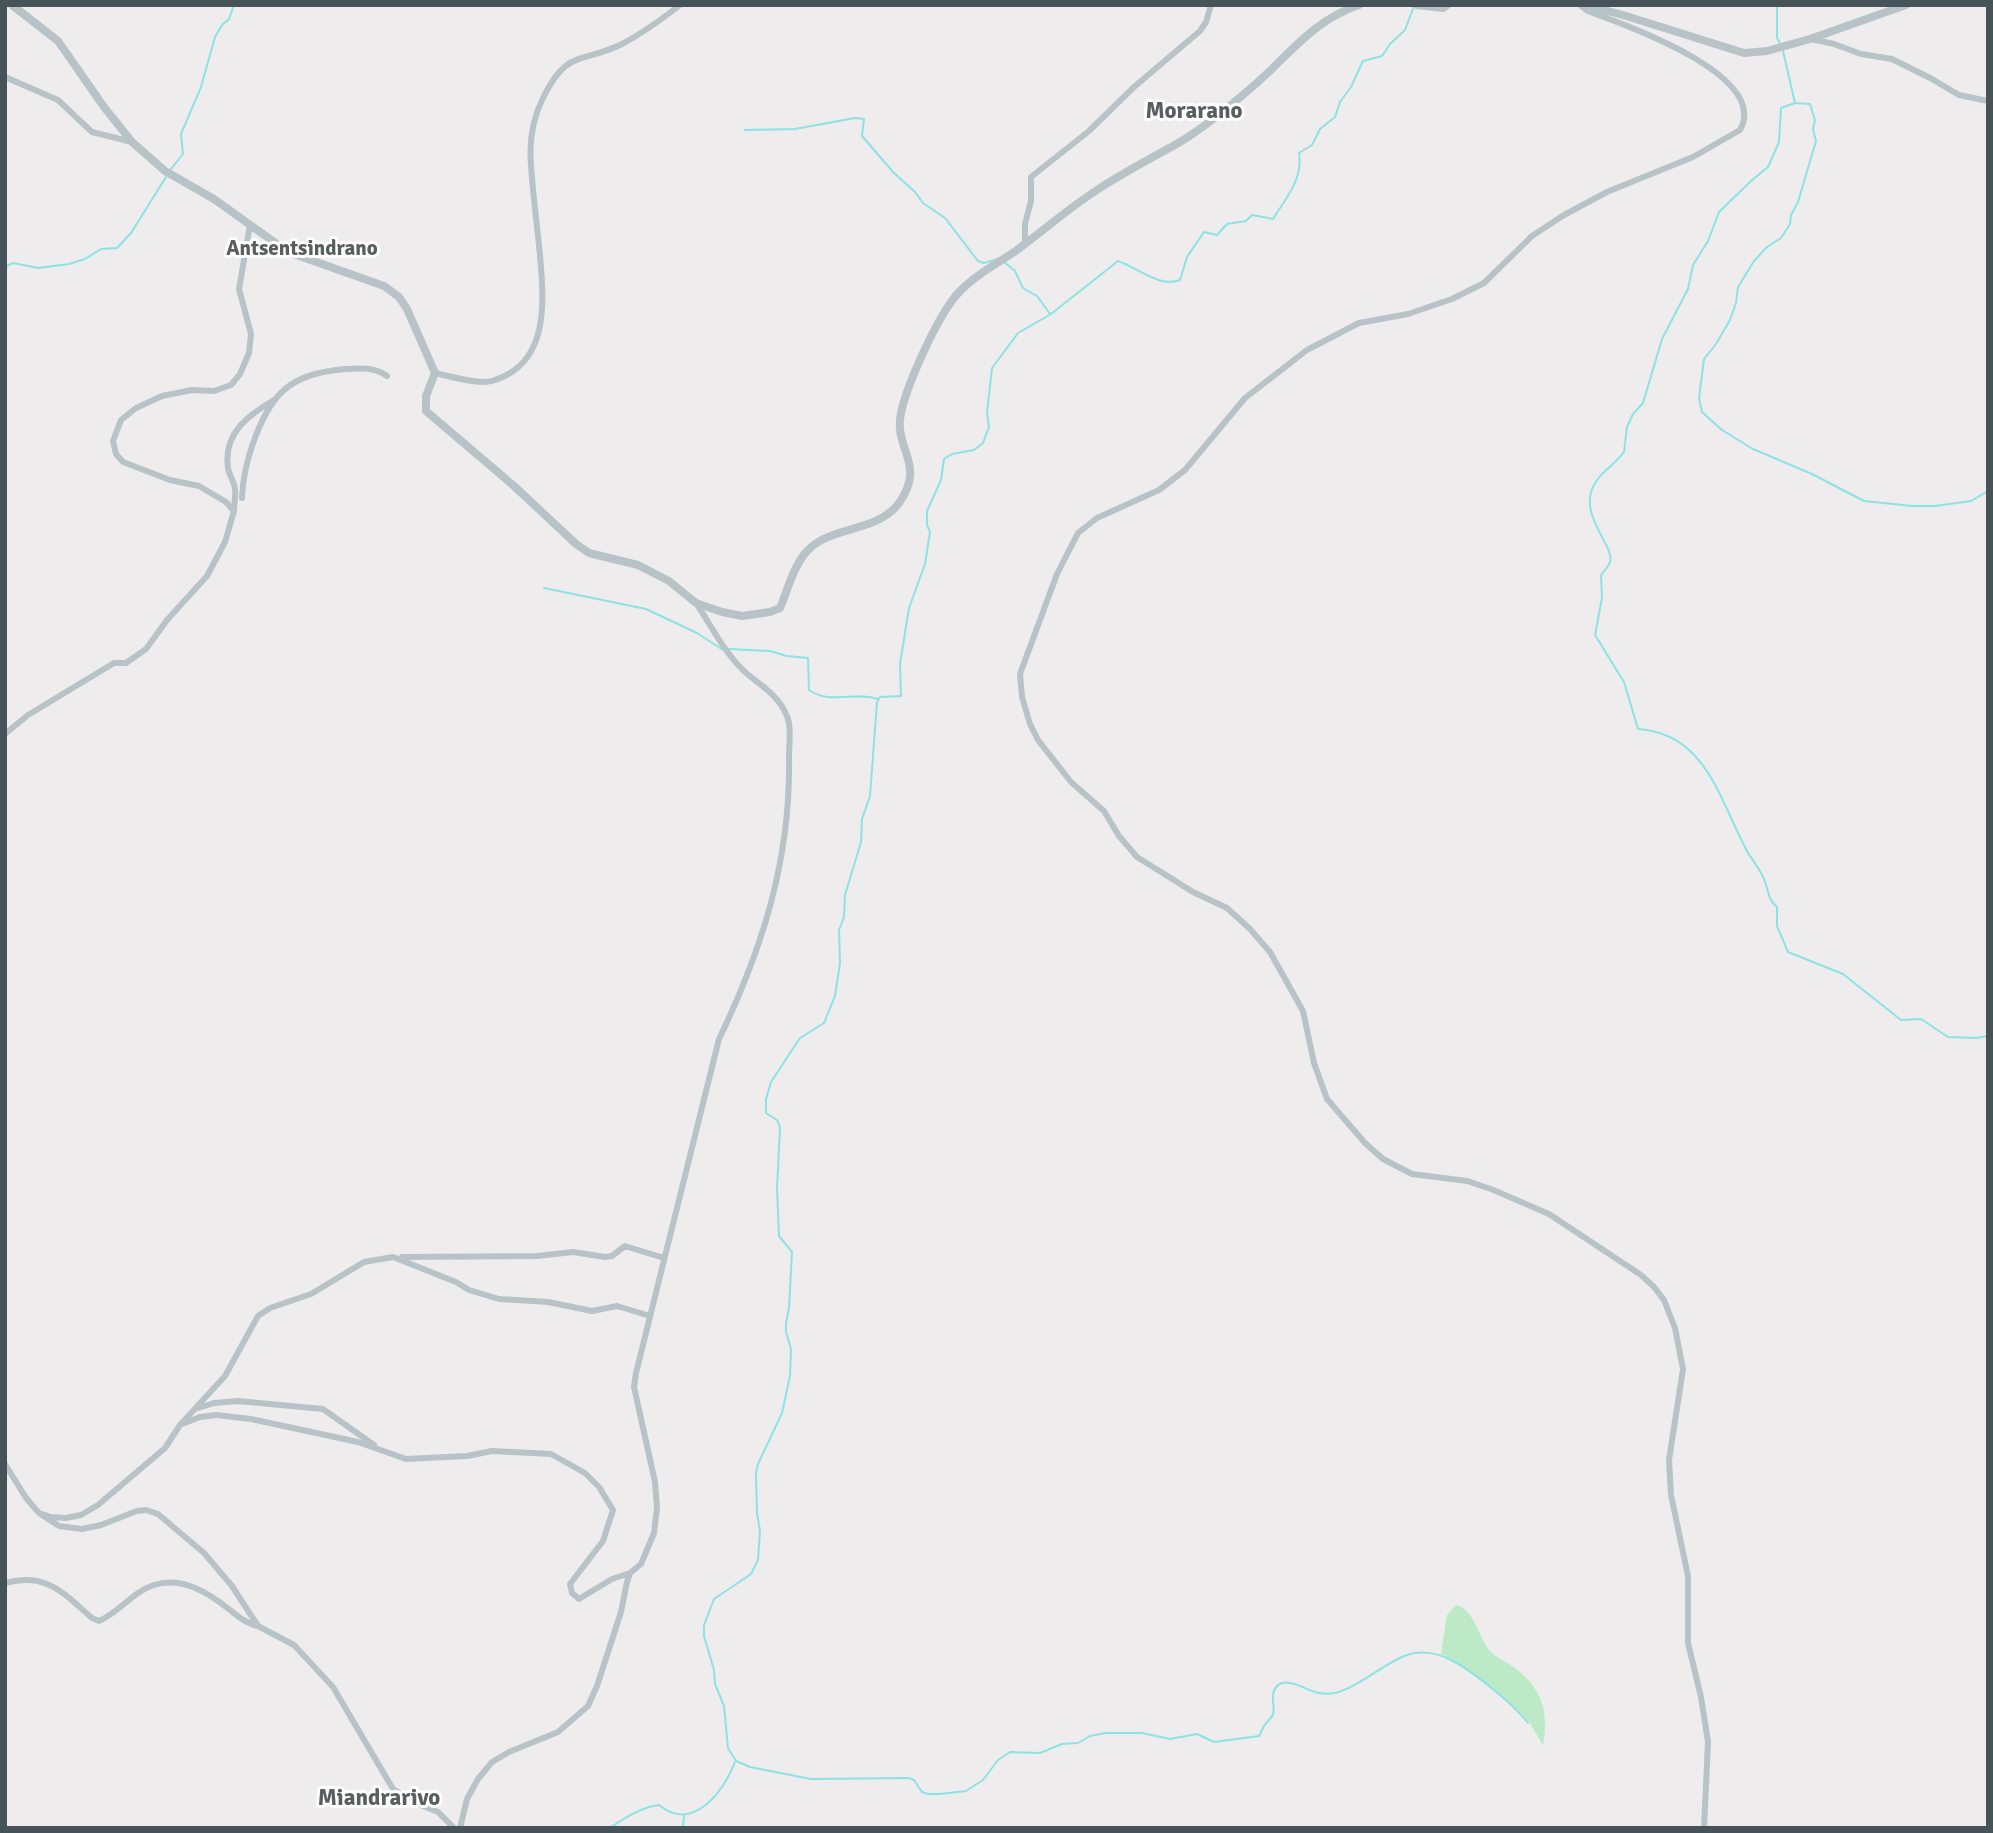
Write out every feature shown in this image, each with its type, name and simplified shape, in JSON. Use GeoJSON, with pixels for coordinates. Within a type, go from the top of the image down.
{"type":"FeatureCollection","features":[{"type":"Feature","properties":{"kind":"street"},"geometry":{"type":"LineString","coordinates":[[12,5],[58,41],[132,142],[168,173],[214,199],[288,251],[384,286],[399,297],[435,373],[426,396],[426,411],[514,486],[576,544],[589,552],[639,565],[669,581],[695,603],[745,672],[765,686],[787,715],[788,818],[778,881],[739,997],[719,1039],[634,1387],[655,1482],[657,1507],[654,1533],[641,1564],[630,1573],[612,1579],[579,1599],[572,1593],[570,1584],[603,1541],[613,1510],[599,1487],[585,1473],[551,1454],[492,1451],[467,1456],[406,1459],[358,1442],[251,1419],[205,1416],[180,1425]]}},
{"type":"Feature","properties":{"kind":"street"},"geometry":{"type":"LineString","coordinates":[[435,373],[490,382],[516,370],[529,356],[543,321],[544,292],[530,164],[532,134],[542,100],[564,66],[584,56],[624,43],[680,5]]}},
{"type":"Feature","properties":{"kind":"street"},"geometry":{"type":"LineString","coordinates":[[1025,244],[1025,224],[1031,201],[1031,177],[1089,131],[1200,31],[1211,5]]}},
{"type":"Feature","properties":{"kind":"street"},"geometry":{"type":"LineString","coordinates":[[695,603],[742,616],[779,608],[797,564],[809,549],[831,536],[871,524],[897,505],[907,489],[911,462],[899,433],[901,412],[921,358],[951,300],[979,276],[1099,189],[1201,128],[1252,88],[1308,33],[1340,11],[1359,5]]}},
{"type":"Feature","properties":{"kind":"street"},"geometry":{"type":"LineString","coordinates":[[1420,6],[1443,8],[1447,5]]}},
{"type":"Feature","properties":{"kind":"street"},"geometry":{"type":"LineString","coordinates":[[1583,5],[1744,53],[1810,39],[1906,5]]}},
{"type":"Feature","properties":{"kind":"street"},"geometry":{"type":"LineString","coordinates":[[1583,5],[1649,33],[1703,63],[1731,87],[1740,99],[1744,109],[1744,123],[1740,130],[1693,157],[1607,191],[1564,215],[1532,236],[1483,283],[1452,299],[1408,314],[1374,318],[1359,323],[1307,350],[1245,398],[1185,470],[1159,491],[1097,518],[1078,533],[1058,574],[1020,674],[1022,698],[1038,740],[1071,782],[1104,811],[1119,836],[1137,857],[1193,892],[1227,908],[1250,929],[1269,952],[1303,1012],[1314,1063],[1327,1099],[1365,1143],[1383,1158],[1412,1174],[1467,1181],[1549,1214],[1641,1276],[1664,1300],[1675,1328],[1683,1368],[1669,1460],[1671,1495],[1688,1576],[1688,1643],[1708,1742],[1704,1828]]}},
{"type":"Feature","properties":{"kind":"street"},"geometry":{"type":"LineString","coordinates":[[1810,39],[1861,54],[1892,59],[1959,95],[1988,101]]}},
{"type":"Feature","properties":{"kind":"street"},"geometry":{"type":"LineString","coordinates":[[5,77],[58,100],[92,132],[132,142]]}},
{"type":"Feature","properties":{"kind":"street"},"geometry":{"type":"LineString","coordinates":[[234,511],[226,502],[199,485],[170,480],[123,462],[116,454],[113,441],[121,420],[136,408],[162,396],[191,390],[214,391],[231,385],[240,374],[249,353],[251,334],[239,289],[250,225]]}},
{"type":"Feature","properties":{"kind":"street"},"geometry":{"type":"LineString","coordinates":[[5,734],[28,715],[114,663],[126,663],[146,649],[167,620],[207,576],[225,542],[234,511],[235,490],[226,452],[230,439],[241,425],[275,400],[288,386],[303,378],[324,371],[360,368],[380,371],[387,376]]}},
{"type":"Feature","properties":{"kind":"street"},"geometry":{"type":"LineString","coordinates":[[242,498],[251,444],[275,400]]}},
{"type":"Feature","properties":{"kind":"street"},"geometry":{"type":"LineString","coordinates":[[38,1514],[66,1518],[80,1515],[99,1505],[165,1448],[180,1425],[226,1376],[258,1317],[270,1308],[311,1294],[363,1262],[380,1257],[537,1256],[573,1252],[605,1257],[612,1256],[625,1246],[664,1258]]}},
{"type":"Feature","properties":{"kind":"street"},"geometry":{"type":"LineString","coordinates":[[393,1257],[456,1282],[469,1290],[499,1299],[548,1302],[592,1311],[617,1306],[650,1317]]}},
{"type":"Feature","properties":{"kind":"street"},"geometry":{"type":"LineString","coordinates":[[193,1410],[215,1403],[239,1401],[323,1409],[381,1451]]}},
{"type":"Feature","properties":{"kind":"street"},"geometry":{"type":"LineString","coordinates":[[5,1464],[38,1514],[59,1526],[82,1530],[137,1511],[146,1510],[158,1514],[204,1553],[232,1586],[258,1626]]}},
{"type":"Feature","properties":{"kind":"street"},"geometry":{"type":"LineString","coordinates":[[460,1828],[467,1799],[492,1762],[558,1732],[588,1706],[621,1612],[630,1573]]}},
{"type":"Feature","properties":{"kind":"street"},"geometry":{"type":"LineString","coordinates":[[5,1583],[22,1578],[42,1581],[56,1587],[99,1621],[114,1614],[131,1597],[153,1585],[172,1581],[189,1585],[219,1601],[250,1624],[294,1645],[333,1687],[393,1789],[438,1812],[454,1828]]}},
{"type":"Feature","properties":{"kind":"green space"},"geometry":{"type":"Polygon","coordinates":[[[1456,1605],[1468,1612],[1491,1652],[1515,1668],[1532,1684],[1544,1711],[1543,1745],[1528,1720],[1517,1709],[1473,1673],[1441,1654],[1447,1615],[1456,1605]]]}},
{"type":"Feature","properties":{"kind":"waterway"},"geometry":{"type":"LineString","coordinates":[[171,169],[183,154],[181,134],[201,87],[215,37],[229,19],[234,5]]}},
{"type":"Feature","properties":{"kind":"waterway"},"geometry":{"type":"LineString","coordinates":[[1777,5],[1777,38],[1781,45]]}},
{"type":"Feature","properties":{"kind":"waterway"},"geometry":{"type":"LineString","coordinates":[[1414,6],[1405,30],[1382,56],[1363,61],[1351,87],[1340,102],[1335,117],[1320,129],[1312,145],[1299,153],[1296,180],[1273,219],[1252,215],[1246,221],[1227,224],[1217,235],[1204,232],[1187,257],[1180,280],[1172,282],[1157,279],[1118,261],[1051,314],[1018,333],[992,368],[987,413],[989,427],[983,443],[974,450],[952,454],[944,459],[941,480],[927,511],[930,532],[925,564],[909,608],[900,664],[901,696],[880,697],[877,702],[870,796],[862,819],[861,842],[845,895],[844,917],[839,930],[840,963],[835,996],[824,1023],[800,1038],[771,1082],[766,1099],[766,1113],[777,1120],[780,1127],[777,1189],[779,1236],[792,1252],[786,1323],[791,1349],[790,1376],[782,1413],[756,1473],[760,1531],[758,1560],[751,1574],[714,1599],[704,1625],[704,1636],[714,1670],[715,1684],[724,1706],[728,1748],[736,1761],[750,1767],[811,1779],[909,1778],[914,1780],[922,1792],[928,1794],[966,1791],[983,1780],[998,1760],[1010,1752],[1040,1753],[1062,1744],[1078,1743],[1090,1736],[1105,1733],[1142,1733],[1170,1739],[1197,1734],[1214,1742],[1259,1736],[1273,1715],[1273,1694],[1281,1683],[1319,1693],[1335,1693],[1353,1686],[1398,1659],[1417,1653],[1439,1655],[1458,1664],[1502,1697],[1528,1723]]}},
{"type":"Feature","properties":{"kind":"waterway"},"geometry":{"type":"LineString","coordinates":[[1783,51],[1795,103],[1781,108],[1779,142],[1768,167],[1719,212],[1708,241],[1693,265],[1688,289],[1662,339],[1643,403],[1633,414],[1627,427],[1624,452],[1592,489],[1591,511],[1610,556],[1609,564],[1601,575],[1602,598],[1595,635],[1624,682],[1638,729],[1661,733],[1680,743],[1695,756],[1719,791],[1747,851],[1762,875],[1771,901],[1777,907],[1777,926],[1788,952],[1843,974],[1901,1020],[1921,1019],[1948,1037],[1988,1036]]}},
{"type":"Feature","properties":{"kind":"waterway"},"geometry":{"type":"LineString","coordinates":[[1795,103],[1810,104],[1815,120],[1813,129],[1816,141],[1798,202],[1791,215],[1790,224],[1781,238],[1767,247],[1754,261],[1738,287],[1730,320],[1704,359],[1699,398],[1702,412],[1722,430],[1753,449],[1812,474],[1864,501],[1935,506],[1971,501],[1988,491]]}},
{"type":"Feature","properties":{"kind":"waterway"},"geometry":{"type":"LineString","coordinates":[[745,130],[795,129],[855,118],[864,119],[862,136],[923,203],[945,218],[978,261],[984,263],[1001,258]]}},
{"type":"Feature","properties":{"kind":"waterway"},"geometry":{"type":"LineString","coordinates":[[5,267],[13,263],[38,268],[69,264],[85,259],[101,249],[117,248],[131,233],[166,177]]}},
{"type":"Feature","properties":{"kind":"waterway"},"geometry":{"type":"LineString","coordinates":[[1004,262],[1015,271],[1023,288],[1037,296],[1050,314]]}},
{"type":"Feature","properties":{"kind":"waterway"},"geometry":{"type":"LineString","coordinates":[[544,588],[646,609],[697,633],[723,650]]}},
{"type":"Feature","properties":{"kind":"waterway"},"geometry":{"type":"LineString","coordinates":[[729,649],[770,651],[808,658],[809,690],[826,697],[861,696],[878,699]]}},
{"type":"Feature","properties":{"kind":"waterway"},"geometry":{"type":"LineString","coordinates":[[610,1828],[653,1806],[659,1805],[672,1812],[684,1814],[695,1812],[715,1796],[735,1762]]}},
{"type":"Feature","properties":{"kind":"waterway"},"geometry":{"type":"LineString","coordinates":[[683,1828],[684,1816]]}},
{"type":"Feature","properties":{"kind":"district","name":"Morarano"},"geometry":{"type":"Point","coordinates":[1194,110]}},
{"type":"Feature","properties":{"kind":"district","name":"Antsentsindrano"},"geometry":{"type":"Point","coordinates":[302,248]}},
{"type":"Feature","properties":{"kind":"district","name":"Miandrarivo"},"geometry":{"type":"Point","coordinates":[379,1797]}}]}
